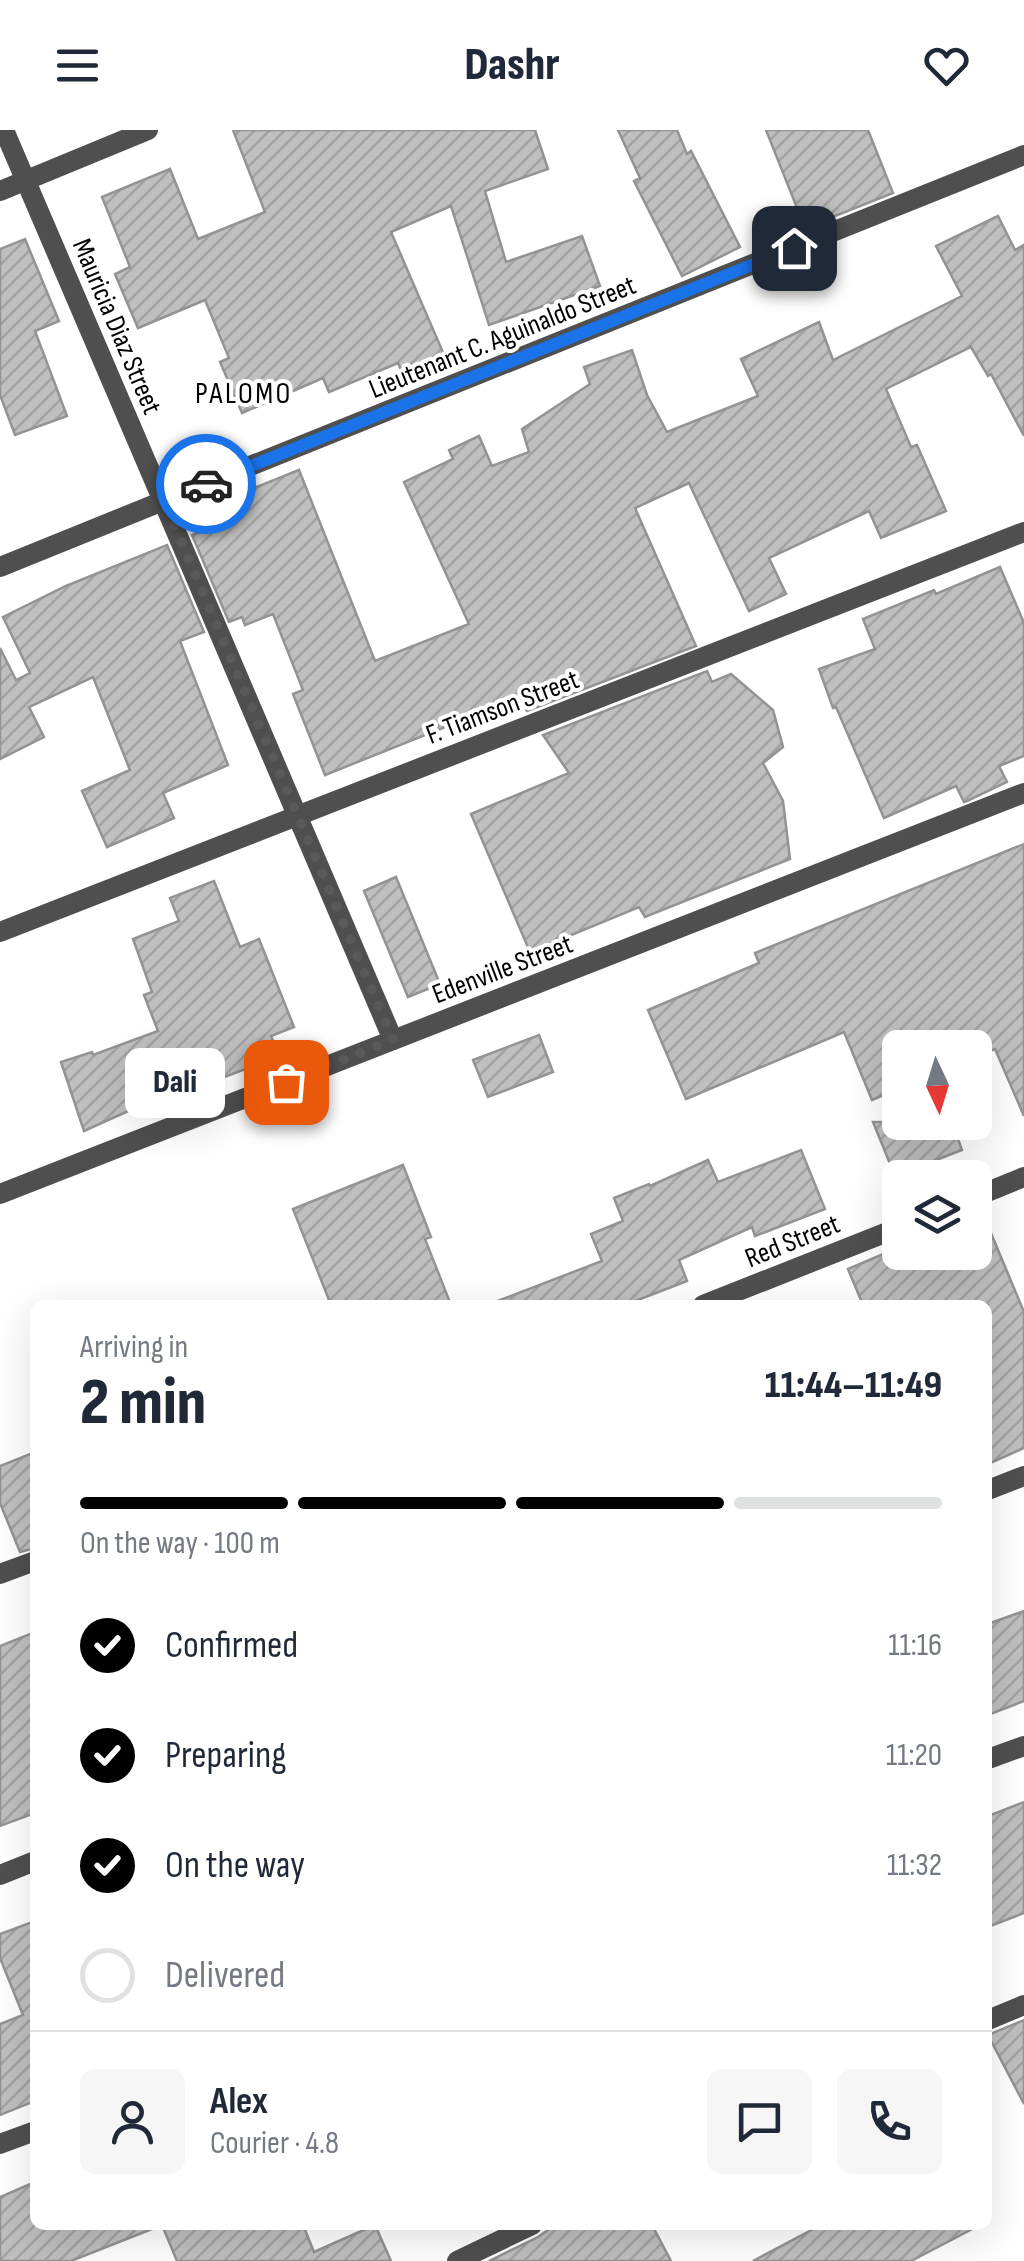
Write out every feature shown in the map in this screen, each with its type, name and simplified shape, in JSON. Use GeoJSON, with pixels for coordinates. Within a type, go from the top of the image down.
{"type":"FeatureCollection","features":[{"type":"Feature","properties":{"kind":"street","name":"Mauricia Diaz Street"},"geometry":{"type":"LineString","coordinates":[[4,130],[393,1040]]}},
{"type":"Feature","properties":{"kind":"street"},"geometry":{"type":"LineString","coordinates":[[0,190],[148,130]]}},
{"type":"Feature","properties":{"kind":"street","name":"Lieutenant C. Aguinaldo Street"},"geometry":{"type":"LineString","coordinates":[[0,567],[1024,155]]}},
{"type":"Feature","properties":{"kind":"street","name":"F. Tiamson Street"},"geometry":{"type":"LineString","coordinates":[[0,932],[1024,532]]}},
{"type":"Feature","properties":{"kind":"street","name":"Edenville Street"},"geometry":{"type":"LineString","coordinates":[[0,1194],[1024,793]]}},
{"type":"Feature","properties":{"kind":"street"},"geometry":{"type":"LineString","coordinates":[[992,1190],[1024,1177]]}},
{"type":"Feature","properties":{"kind":"street","name":"Red Street"},"geometry":{"type":"LineString","coordinates":[[717,1300],[882,1234]]}},
{"type":"Feature","properties":{"kind":"street"},"geometry":{"type":"LineString","coordinates":[[992,1488],[1024,1476]]}},
{"type":"Feature","properties":{"kind":"street"},"geometry":{"type":"LineString","coordinates":[[0,1574],[30,1563]]}},
{"type":"Feature","properties":{"kind":"street"},"geometry":{"type":"LineString","coordinates":[[992,1758],[1024,1746]]}},
{"type":"Feature","properties":{"kind":"street"},"geometry":{"type":"LineString","coordinates":[[0,1874],[30,1863]]}},
{"type":"Feature","properties":{"kind":"street"},"geometry":{"type":"LineString","coordinates":[[992,2018],[1024,2005]]}},
{"type":"Feature","properties":{"kind":"street"},"geometry":{"type":"LineString","coordinates":[[0,2144],[30,2132]]}},
{"type":"Feature","properties":{"kind":"street"},"geometry":{"type":"LineString","coordinates":[[457,2261],[522,2230]]}},
{"type":"Feature","properties":{"kind":"building"},"geometry":{"type":"Polygon","coordinates":[[[233,130],[535,130],[548,169],[485,191],[506,262],[582,236],[600,286],[489,325],[451,206],[391,232],[448,364],[406,382],[398,363],[329,392],[323,378],[242,413],[220,362],[229,358],[205,300],[138,328],[115,274],[130,267],[102,197],[170,169],[198,239],[265,212],[233,130]]]}},
{"type":"Feature","properties":{"kind":"building"},"geometry":{"type":"Polygon","coordinates":[[[618,130],[677,130],[740,247],[682,276],[634,181],[640,178],[618,130]]]}},
{"type":"Feature","properties":{"kind":"building"},"geometry":{"type":"Polygon","coordinates":[[[766,130],[868,130],[893,193],[805,228],[766,130]]]}},
{"type":"Feature","properties":{"kind":"building"},"geometry":{"type":"Polygon","coordinates":[[[998,216],[1015,250],[1024,245],[1024,436],[991,374],[988,376],[971,347],[886,389],[911,447],[917,445],[946,511],[881,538],[869,511],[769,558],[786,594],[749,611],[689,483],[635,508],[696,646],[527,711],[518,698],[325,775],[293,694],[303,690],[273,614],[245,625],[242,617],[229,622],[192,535],[207,529],[199,510],[299,470],[375,661],[469,624],[404,482],[453,459],[449,450],[479,436],[492,466],[529,452],[522,429],[590,384],[584,367],[632,350],[647,395],[667,432],[758,396],[741,359],[819,322],[833,360],[962,296],[936,246],[998,216]]]}},
{"type":"Feature","properties":{"kind":"building"},"geometry":{"type":"Polygon","coordinates":[[[25,239],[59,321],[35,331],[67,416],[15,435],[0,395],[0,249],[25,239]]]}},
{"type":"Feature","properties":{"kind":"building"},"geometry":{"type":"Polygon","coordinates":[[[167,545],[204,632],[180,641],[228,765],[163,793],[174,818],[107,847],[82,791],[130,770],[93,677],[29,707],[44,737],[0,759],[0,648],[16,680],[30,673],[3,617],[66,586],[167,545]]]}},
{"type":"Feature","properties":{"kind":"building"},"geometry":{"type":"Polygon","coordinates":[[[1000,567],[1024,623],[1024,756],[999,766],[1007,782],[967,801],[964,802],[956,786],[884,818],[819,669],[875,649],[863,619],[1000,567]]]}},
{"type":"Feature","properties":{"kind":"building"},"geometry":{"type":"Polygon","coordinates":[[[707,671],[712,682],[731,674],[773,710],[783,747],[763,763],[783,801],[790,859],[645,917],[639,907],[530,952],[471,814],[569,773],[543,735],[707,671]]]}},
{"type":"Feature","properties":{"kind":"building"},"geometry":{"type":"Polygon","coordinates":[[[1024,844],[1024,1116],[995,1049],[992,1050],[992,1030],[882,1030],[882,1096],[872,1100],[844,1032],[686,1099],[648,1010],[759,963],[755,953],[1024,844]]]}},
{"type":"Feature","properties":{"kind":"building"},"geometry":{"type":"Polygon","coordinates":[[[396,877],[440,984],[408,997],[364,891],[396,877]]]}},
{"type":"Feature","properties":{"kind":"building"},"geometry":{"type":"Polygon","coordinates":[[[214,881],[240,947],[259,939],[294,1027],[271,1036],[279,1056],[168,1099],[166,1094],[84,1131],[61,1062],[92,1052],[93,1055],[158,1031],[144,995],[152,992],[133,939],[179,921],[170,898],[214,881]]]}},
{"type":"Feature","properties":{"kind":"building"},"geometry":{"type":"Polygon","coordinates":[[[539,1035],[553,1072],[488,1097],[473,1060],[539,1035]]]}},
{"type":"Feature","properties":{"kind":"building"},"geometry":{"type":"Polygon","coordinates":[[[873,1122],[882,1122],[882,1140],[958,1140],[962,1150],[936,1160],[888,1160],[873,1122]]]}},
{"type":"Feature","properties":{"kind":"building"},"geometry":{"type":"Polygon","coordinates":[[[801,1150],[825,1209],[755,1236],[752,1227],[679,1260],[687,1281],[638,1300],[500,1300],[602,1261],[591,1234],[623,1221],[614,1198],[708,1160],[718,1182],[801,1150]]]}},
{"type":"Feature","properties":{"kind":"building"},"geometry":{"type":"Polygon","coordinates":[[[403,1165],[431,1237],[425,1239],[449,1300],[329,1300],[293,1209],[403,1165]]]}},
{"type":"Feature","properties":{"kind":"building"},"geometry":{"type":"Polygon","coordinates":[[[992,1236],[1024,1312],[1024,1448],[992,1462],[992,1300],[861,1300],[848,1269],[882,1255],[882,1270],[992,1270],[992,1236]]]}},
{"type":"Feature","properties":{"kind":"building"},"geometry":{"type":"Polygon","coordinates":[[[30,1454],[30,1549],[20,1552],[0,1503],[0,1466],[30,1454]]]}},
{"type":"Feature","properties":{"kind":"building"},"geometry":{"type":"Polygon","coordinates":[[[1024,1611],[1024,1701],[992,1713],[992,1623],[1024,1611]]]}},
{"type":"Feature","properties":{"kind":"building"},"geometry":{"type":"Polygon","coordinates":[[[30,1634],[30,1815],[0,1826],[0,1646],[30,1634]]]}},
{"type":"Feature","properties":{"kind":"building"},"geometry":{"type":"Polygon","coordinates":[[[1024,1802],[1024,1913],[992,1925],[992,1814],[1024,1802]]]}},
{"type":"Feature","properties":{"kind":"building"},"geometry":{"type":"Polygon","coordinates":[[[30,1923],[30,2103],[0,2115],[0,2024],[23,2015],[0,1958],[0,1934],[30,1923]]]}},
{"type":"Feature","properties":{"kind":"building"},"geometry":{"type":"Polygon","coordinates":[[[1024,2020],[1024,2104],[992,2043],[992,2033],[1024,2020]]]}},
{"type":"Feature","properties":{"kind":"building"},"geometry":{"type":"Polygon","coordinates":[[[30,2184],[30,2230],[149,2230],[71,2261],[0,2261],[0,2197],[30,2184]]]}},
{"type":"Feature","properties":{"kind":"building"},"geometry":{"type":"Polygon","coordinates":[[[164,2230],[305,2230],[314,2252],[364,2230],[377,2230],[391,2261],[177,2261],[164,2230]]]}},
{"type":"Feature","properties":{"kind":"building"},"geometry":{"type":"Polygon","coordinates":[[[548,2230],[655,2230],[671,2261],[489,2261],[548,2230]]]}},
{"type":"Feature","properties":{"kind":"building"},"geometry":{"type":"Polygon","coordinates":[[[812,2230],[970,2230],[911,2261],[753,2261],[812,2230]]]}},
{"type":"Feature","properties":{"kind":"way so far"},"geometry":{"type":"LineString","coordinates":[[206,484],[164,501],[393,1040],[286,1082]]}},
{"type":"Feature","properties":{"kind":"place","name":"Dali"},"geometry":{"type":"Point","coordinates":[286,1082]}},
{"type":"Feature","properties":{"kind":"district","name":"PALOMO"},"geometry":{"type":"Point","coordinates":[244,393]}},
{"type":"Feature","properties":{"kind":"route"},"geometry":{"type":"LineString","coordinates":[[206,484],[794,248]]}}]}
